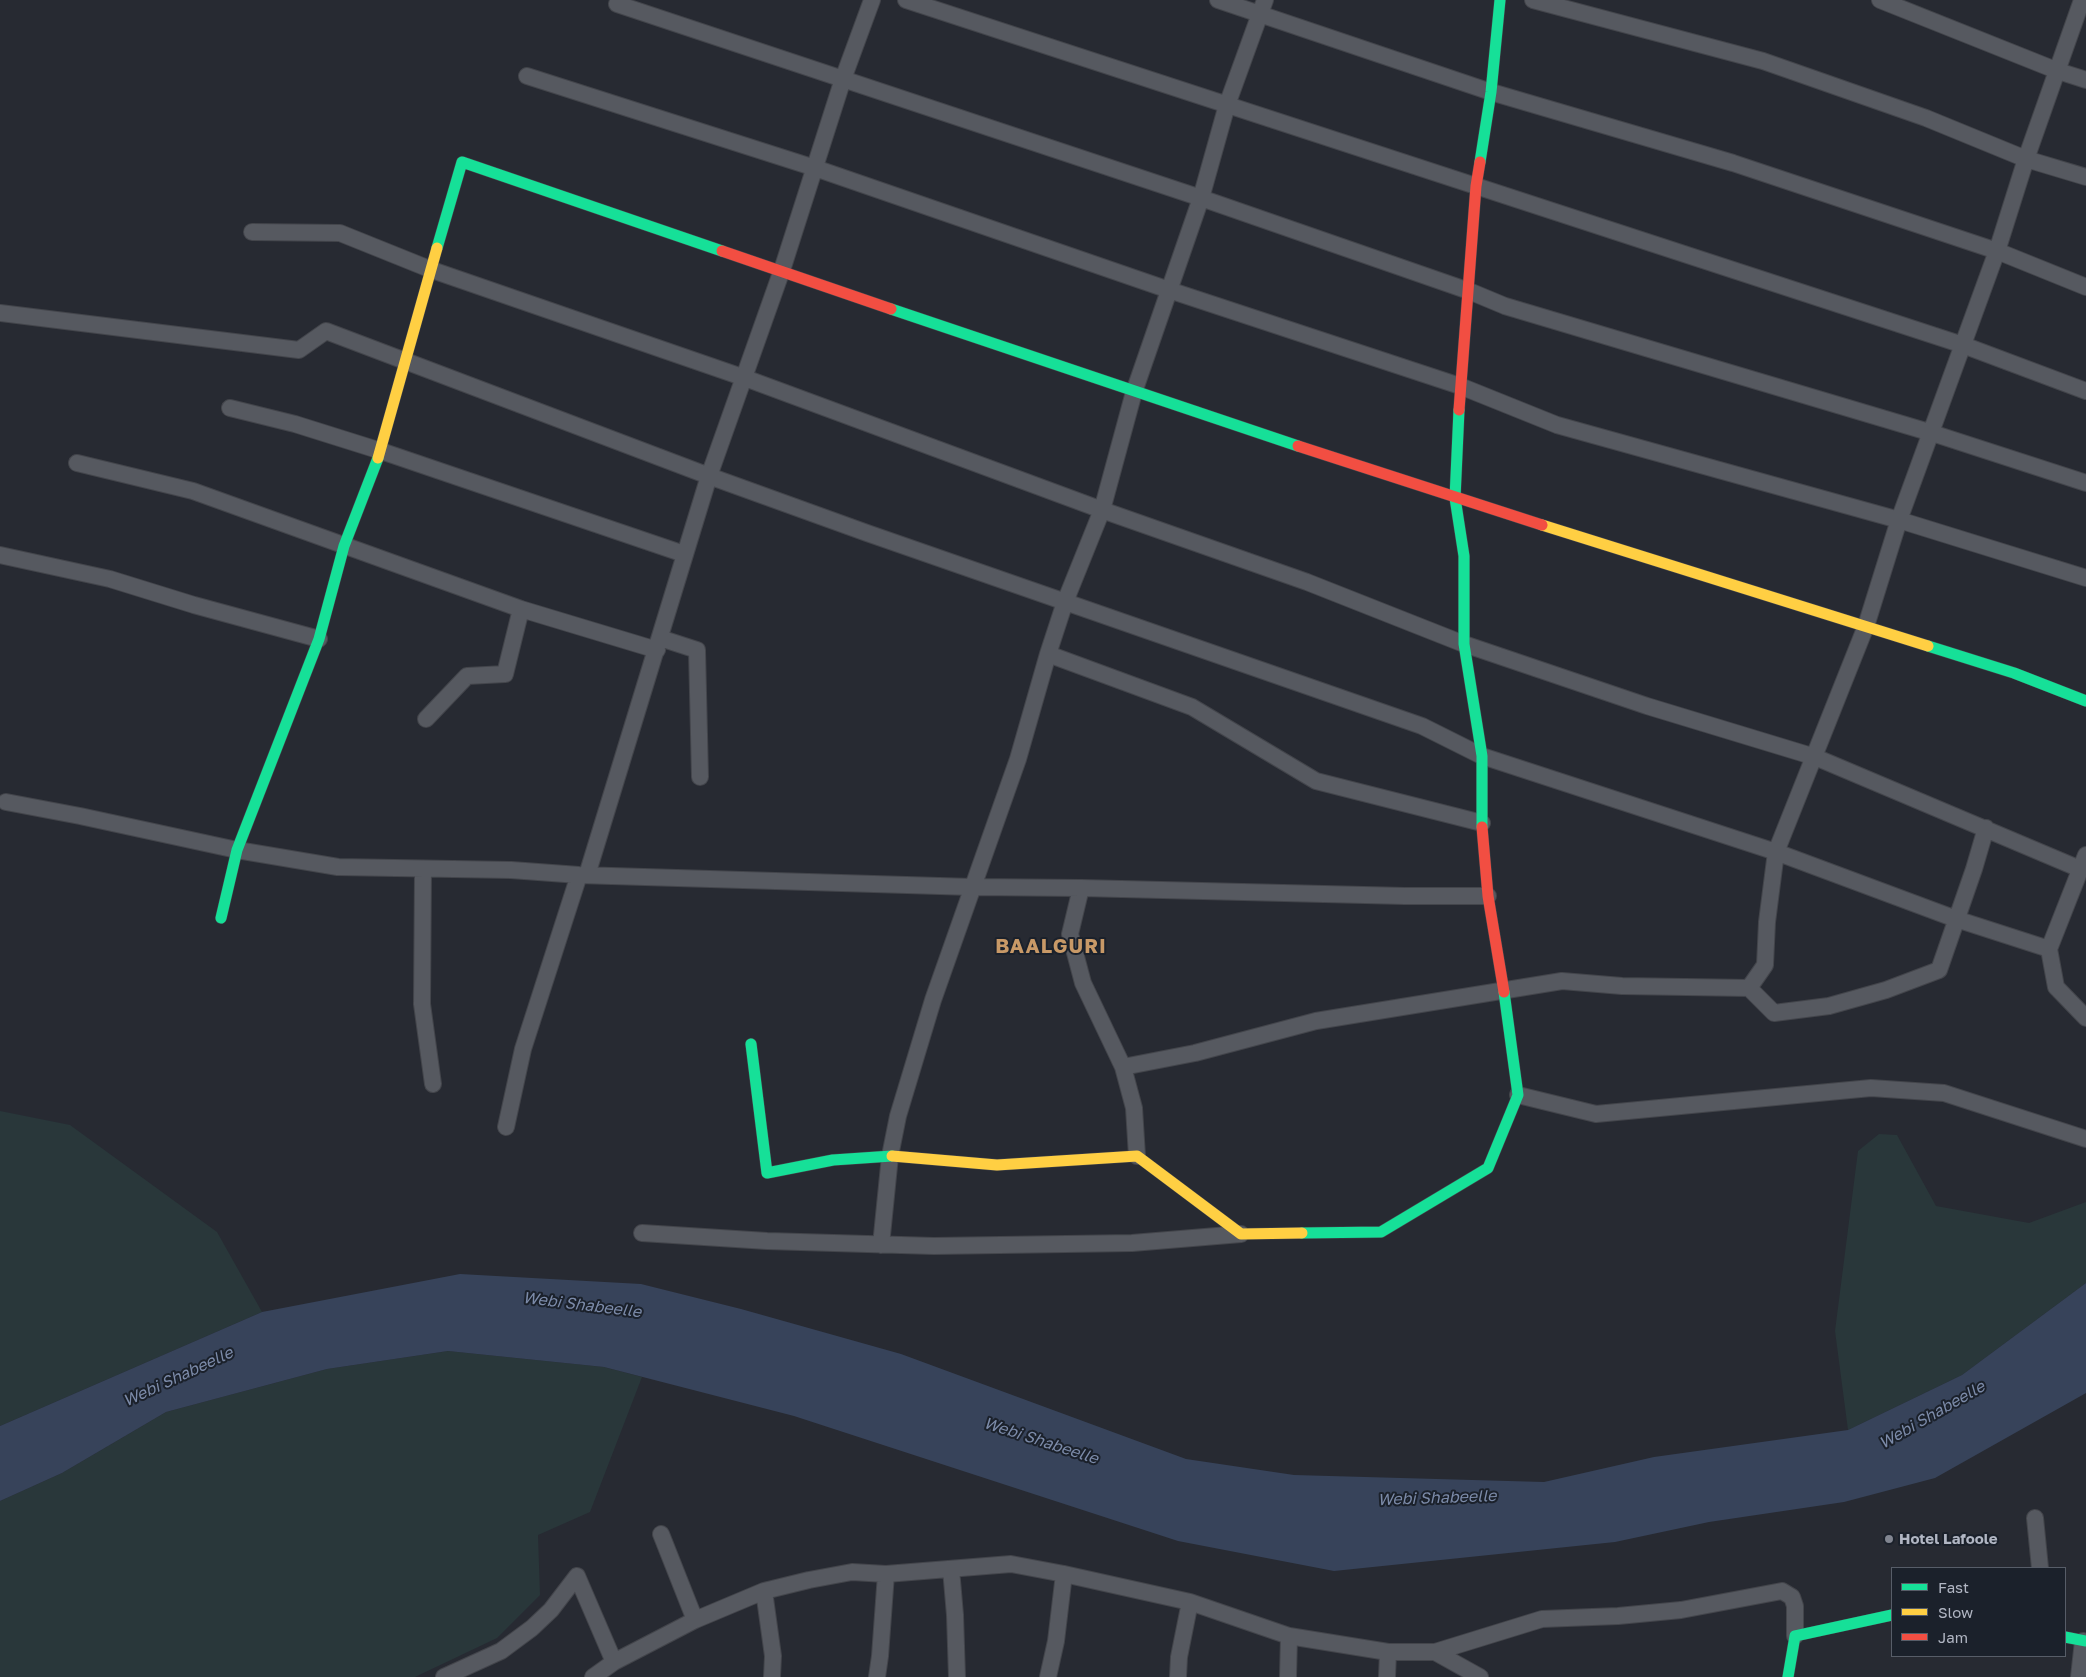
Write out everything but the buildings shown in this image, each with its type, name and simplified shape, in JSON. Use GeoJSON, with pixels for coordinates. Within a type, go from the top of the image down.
{"type":"FeatureCollection","features":[{"type":"Feature","properties":{"kind":"street"},"geometry":{"type":"LineString","coordinates":[[506,1127],[523,1049],[583,875],[658,644],[709,476],[782,270],[843,80],[872,0]]}},
{"type":"Feature","properties":{"kind":"street"},"geometry":{"type":"LineString","coordinates":[[906,0],[1963,345],[2086,391]]}},
{"type":"Feature","properties":{"kind":"street"},"geometry":{"type":"LineString","coordinates":[[1218,0],[1263,7],[1491,92],[1733,164],[1997,251],[2086,287]]}},
{"type":"Feature","properties":{"kind":"street"},"geometry":{"type":"LineString","coordinates":[[642,1233],[767,1242],[934,1246],[1132,1243],[1241,1234],[1381,1232],[1488,1168],[1518,1095],[1504,990],[1488,896],[1482,824],[1482,756],[1464,644],[1464,556],[1455,498],[1460,386],[1476,186],[1491,92],[1500,0]]}},
{"type":"Feature","properties":{"kind":"street"},"geometry":{"type":"LineString","coordinates":[[1534,0],[1763,61],[1926,118],[2026,159],[2086,177]]}},
{"type":"Feature","properties":{"kind":"street"},"geometry":{"type":"LineString","coordinates":[[1880,0],[2058,71],[2086,80]]}},
{"type":"Feature","properties":{"kind":"street"},"geometry":{"type":"LineString","coordinates":[[1749,988],[1765,966],[1767,922],[1776,852],[1866,626],[1898,520],[1932,433],[1997,251],[2026,159],[2082,0]]}},
{"type":"Feature","properties":{"kind":"street"},"geometry":{"type":"LineString","coordinates":[[617,4],[1201,198],[1469,291],[1505,306],[1932,433],[2086,482]]}},
{"type":"Feature","properties":{"kind":"street"},"geometry":{"type":"LineString","coordinates":[[882,1245],[890,1156],[898,1116],[930,1009],[1018,759],[1065,602],[1102,510],[1134,392],[1201,198],[1227,105],[1263,7]]}},
{"type":"Feature","properties":{"kind":"street"},"geometry":{"type":"LineString","coordinates":[[527,76],[815,168],[1170,290],[1460,386],[1557,425],[1898,520],[2086,578]]}},
{"type":"Feature","properties":{"kind":"street"},"geometry":{"type":"LineString","coordinates":[[221,918],[237,850],[319,639],[344,546],[382,451],[404,362],[462,162],[1134,392],[1455,498],[2014,673],[2086,701]]}},
{"type":"Feature","properties":{"kind":"street"},"geometry":{"type":"LineString","coordinates":[[252,232],[340,233],[432,270],[745,378],[1102,510],[1308,582],[1464,644],[1684,718],[1815,757],[1986,828],[2083,862],[2049,949],[2056,987],[2086,1018]]}},
{"type":"Feature","properties":{"kind":"street"},"geometry":{"type":"LineString","coordinates":[[0,313],[299,350],[326,331],[709,476],[1422,726],[1482,756],[1776,852],[1956,919],[2049,949]]}},
{"type":"Feature","properties":{"kind":"street"},"geometry":{"type":"LineString","coordinates":[[230,408],[295,424],[382,451],[684,554]]}},
{"type":"Feature","properties":{"kind":"street"},"geometry":{"type":"LineString","coordinates":[[77,463],[193,491],[521,609],[658,644],[697,650],[700,777]]}},
{"type":"Feature","properties":{"kind":"street"},"geometry":{"type":"LineString","coordinates":[[0,555],[110,579],[194,605],[319,639]]}},
{"type":"Feature","properties":{"kind":"street"},"geometry":{"type":"LineString","coordinates":[[426,720],[467,676],[505,674],[521,609]]}},
{"type":"Feature","properties":{"kind":"street"},"geometry":{"type":"LineString","coordinates":[[1048,654],[1192,707],[1316,781],[1482,824]]}},
{"type":"Feature","properties":{"kind":"street"},"geometry":{"type":"LineString","coordinates":[[6,802],[237,850],[338,867],[511,870],[583,875],[972,887],[1488,896]]}},
{"type":"Feature","properties":{"kind":"street"},"geometry":{"type":"LineString","coordinates":[[1123,1067],[1195,1053],[1316,1021],[1562,981],[1622,986],[1749,988],[1774,1013],[1829,1006],[1886,990],[1939,970],[1986,828]]}},
{"type":"Feature","properties":{"kind":"street"},"geometry":{"type":"LineString","coordinates":[[423,869],[422,1004],[433,1084]]}},
{"type":"Feature","properties":{"kind":"street"},"geometry":{"type":"LineString","coordinates":[[1081,888],[1070,934],[1082,983],[1123,1067],[1134,1108],[1137,1156]]}},
{"type":"Feature","properties":{"kind":"street"},"geometry":{"type":"LineString","coordinates":[[751,1044],[767,1173],[833,1160],[890,1156],[997,1165],[1137,1156],[1241,1234]]}},
{"type":"Feature","properties":{"kind":"street"},"geometry":{"type":"LineString","coordinates":[[1518,1095],[1596,1114],[1871,1088],[1944,1093],[2086,1139]]}},
{"type":"Feature","properties":{"kind":"street"},"geometry":{"type":"LineString","coordinates":[[2035,1518],[2040,1567]]}},
{"type":"Feature","properties":{"kind":"street"},"geometry":{"type":"LineString","coordinates":[[661,1534],[695,1620]]}},
{"type":"Feature","properties":{"kind":"street"},"geometry":{"type":"LineString","coordinates":[[593,1677],[614,1662],[695,1620],[764,1591],[852,1572],[886,1574],[1011,1564],[1190,1602],[1289,1636],[1388,1652],[1435,1652],[1542,1619],[1618,1616],[1681,1610],[1782,1591],[1792,1597],[1795,1606],[1795,1636],[1788,1677]]}},
{"type":"Feature","properties":{"kind":"street"},"geometry":{"type":"LineString","coordinates":[[951,1569],[956,1615],[957,1677]]}},
{"type":"Feature","properties":{"kind":"street"},"geometry":{"type":"LineString","coordinates":[[877,1677],[886,1574]]}},
{"type":"Feature","properties":{"kind":"street"},"geometry":{"type":"LineString","coordinates":[[1048,1677],[1056,1641],[1064,1574]]}},
{"type":"Feature","properties":{"kind":"street"},"geometry":{"type":"LineString","coordinates":[[444,1677],[501,1651],[532,1628],[552,1610],[577,1576],[614,1662]]}},
{"type":"Feature","properties":{"kind":"street"},"geometry":{"type":"LineString","coordinates":[[764,1591],[773,1656],[772,1677]]}},
{"type":"Feature","properties":{"kind":"street"},"geometry":{"type":"LineString","coordinates":[[1178,1677],[1190,1602]]}},
{"type":"Feature","properties":{"kind":"street"},"geometry":{"type":"LineString","coordinates":[[1795,1636],[1891,1615]]}},
{"type":"Feature","properties":{"kind":"street"},"geometry":{"type":"LineString","coordinates":[[1288,1677],[1289,1636]]}},
{"type":"Feature","properties":{"kind":"street"},"geometry":{"type":"LineString","coordinates":[[2066,1637],[2084,1641],[2080,1677]]}},
{"type":"Feature","properties":{"kind":"street"},"geometry":{"type":"LineString","coordinates":[[1386,1677],[1388,1652]]}},
{"type":"Feature","properties":{"kind":"street"},"geometry":{"type":"LineString","coordinates":[[1435,1652],[1480,1677]]}},
{"type":"Feature","properties":{"kind":"shaded area"},"geometry":{"type":"Polygon","coordinates":[[[0,1111],[70,1125],[217,1232],[262,1312],[0,1426],[0,1111]]]}},
{"type":"Feature","properties":{"kind":"shaded area"},"geometry":{"type":"Polygon","coordinates":[[[1879,1134],[1897,1135],[1936,1206],[2029,1223],[2086,1202],[2086,1283],[1962,1375],[1848,1430],[1835,1331],[1858,1151],[1879,1134]]]}},
{"type":"Feature","properties":{"kind":"shaded area"},"geometry":{"type":"Polygon","coordinates":[[[448,1351],[604,1367],[642,1377],[590,1512],[538,1535],[540,1595],[497,1638],[415,1677],[0,1677],[0,1501],[62,1473],[166,1412],[327,1369],[448,1351]]]}},
{"type":"Feature","properties":{"kind":"water","name":"Webi Shabeelle"},"geometry":{"type":"Polygon","coordinates":[[[460,1274],[641,1284],[741,1309],[901,1354],[1186,1459],[1294,1475],[1544,1482],[1654,1457],[1848,1430],[1962,1375],[2086,1283],[2086,1393],[1935,1478],[1844,1502],[1709,1522],[1615,1542],[1334,1571],[1178,1541],[794,1416],[604,1367],[448,1351],[327,1369],[166,1412],[62,1473],[0,1501],[0,1426],[262,1312],[460,1274]]]}},
{"type":"Feature","properties":{"kind":"traffic: fast"},"geometry":{"type":"LineString","coordinates":[[1480,162],[1491,92],[1500,0]]}},
{"type":"Feature","properties":{"kind":"traffic: fast"},"geometry":{"type":"LineString","coordinates":[[437,248],[462,162],[722,251]]}},
{"type":"Feature","properties":{"kind":"traffic: fast"},"geometry":{"type":"LineString","coordinates":[[891,309],[1298,446]]}},
{"type":"Feature","properties":{"kind":"traffic: fast"},"geometry":{"type":"LineString","coordinates":[[1459,410],[1455,498],[1464,556],[1464,644],[1482,756],[1482,827]]}},
{"type":"Feature","properties":{"kind":"traffic: fast"},"geometry":{"type":"LineString","coordinates":[[221,918],[237,850],[319,639],[344,546],[378,458]]}},
{"type":"Feature","properties":{"kind":"traffic: fast"},"geometry":{"type":"LineString","coordinates":[[1928,646],[2014,673],[2086,701]]}},
{"type":"Feature","properties":{"kind":"traffic: fast"},"geometry":{"type":"LineString","coordinates":[[1302,1233],[1381,1232],[1488,1168],[1518,1095],[1504,992]]}},
{"type":"Feature","properties":{"kind":"traffic: fast"},"geometry":{"type":"LineString","coordinates":[[751,1044],[767,1173],[833,1160],[892,1156]]}},
{"type":"Feature","properties":{"kind":"traffic: fast"},"geometry":{"type":"LineString","coordinates":[[1788,1677],[1795,1636],[1891,1615]]}},
{"type":"Feature","properties":{"kind":"traffic: fast"},"geometry":{"type":"LineString","coordinates":[[2066,1637],[2086,1641]]}},
{"type":"Feature","properties":{"kind":"traffic: slow"},"geometry":{"type":"LineString","coordinates":[[378,458],[437,248]]}},
{"type":"Feature","properties":{"kind":"traffic: slow"},"geometry":{"type":"LineString","coordinates":[[1542,525],[1928,646]]}},
{"type":"Feature","properties":{"kind":"traffic: slow"},"geometry":{"type":"LineString","coordinates":[[892,1156],[997,1165],[1137,1156],[1241,1234],[1302,1233]]}},
{"type":"Feature","properties":{"kind":"traffic: jam"},"geometry":{"type":"LineString","coordinates":[[1459,410],[1476,186],[1480,162]]}},
{"type":"Feature","properties":{"kind":"traffic: jam"},"geometry":{"type":"LineString","coordinates":[[722,251],[891,309]]}},
{"type":"Feature","properties":{"kind":"traffic: jam"},"geometry":{"type":"LineString","coordinates":[[1298,446],[1542,525]]}},
{"type":"Feature","properties":{"kind":"traffic: jam"},"geometry":{"type":"LineString","coordinates":[[1482,827],[1488,896],[1504,992]]}},
{"type":"Feature","properties":{"kind":"place","name":"Hotel Lafoole"},"geometry":{"type":"Point","coordinates":[1889,1539]}},
{"type":"Feature","properties":{"kind":"district","name":"BAALGURI"},"geometry":{"type":"Point","coordinates":[1051,947]}}]}
